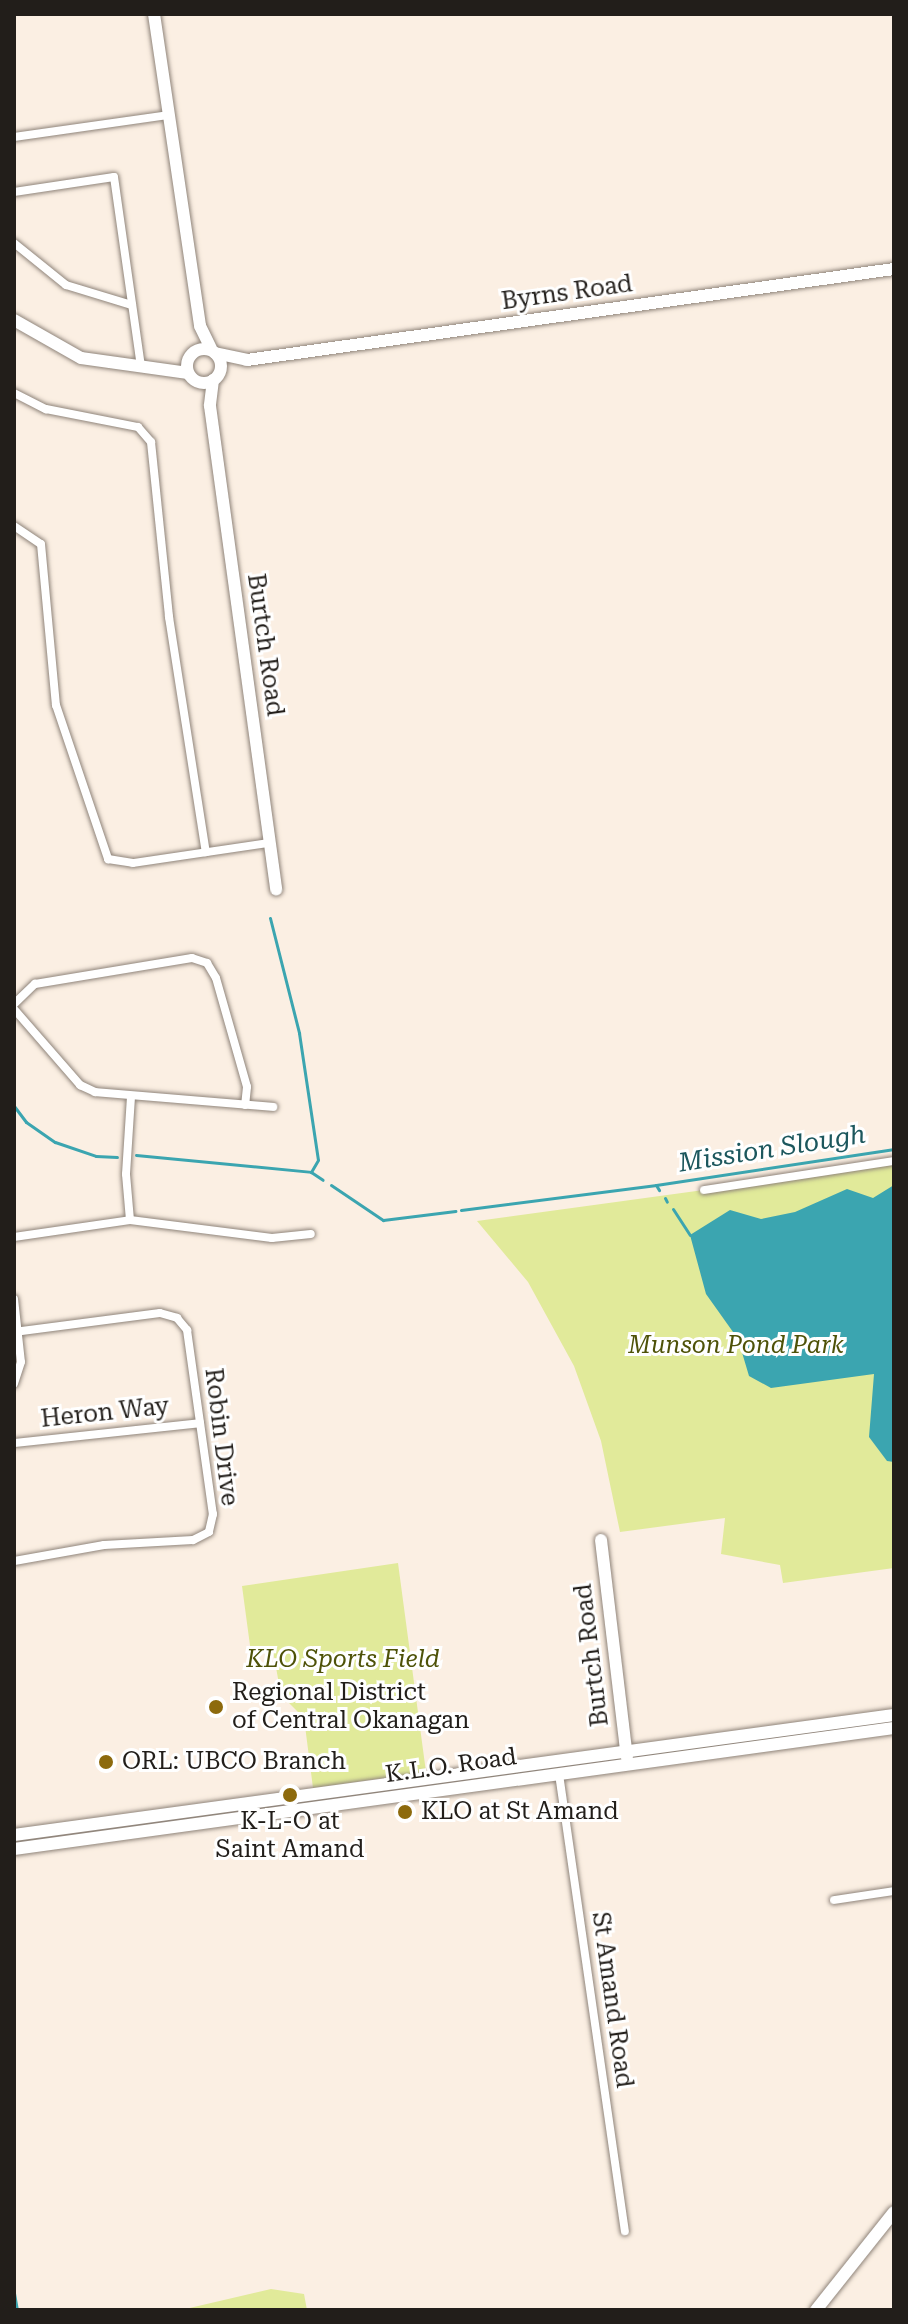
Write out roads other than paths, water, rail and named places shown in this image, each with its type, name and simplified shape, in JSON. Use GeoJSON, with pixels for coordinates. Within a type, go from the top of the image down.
{"type":"FeatureCollection","features":[{"type":"Feature","properties":{"kind":"main road"},"geometry":{"type":"LineString","coordinates":[[154,14],[200,326],[213,351],[191,355],[162,368]]}},
{"type":"Feature","properties":{"kind":"main road","name":"Byrns Road"},"geometry":{"type":"LineString","coordinates":[[216,378],[247,360],[894,269]]}},
{"type":"Feature","properties":{"kind":"main road"},"geometry":{"type":"LineString","coordinates":[[14,320],[81,358],[216,378]]}},
{"type":"Feature","properties":{"kind":"main road"},"geometry":{"type":"LineString","coordinates":[[193,377],[191,355],[200,326]]}},
{"type":"Feature","properties":{"kind":"main road","name":"Byrns Road"},"geometry":{"type":"LineString","coordinates":[[213,351],[247,360]]}},
{"type":"Feature","properties":{"kind":"main road","name":"Burtch Road"},"geometry":{"type":"LineString","coordinates":[[213,351],[221,363],[210,406],[276,890]]}},
{"type":"Feature","properties":{"kind":"main road","name":"Burtch Road"},"geometry":{"type":"LineString","coordinates":[[193,377],[210,406]]}},
{"type":"Feature","properties":{"kind":"main road","name":"Burtch Road"},"geometry":{"type":"LineString","coordinates":[[601,1540],[627,1758]]}},
{"type":"Feature","properties":{"kind":"main road","name":"K.L.O. Road"},"geometry":{"type":"LineString","coordinates":[[14,1849],[559,1774],[627,1758],[894,1715]]}},
{"type":"Feature","properties":{"kind":"main road","name":"K.L.O. Road"},"geometry":{"type":"LineString","coordinates":[[14,1835],[627,1758],[894,1728]]}},
{"type":"Feature","properties":{"kind":"main road"},"geometry":{"type":"LineString","coordinates":[[816,2310],[893,2215]]}},
{"type":"Feature","properties":{"kind":"street"},"geometry":{"type":"LineString","coordinates":[[14,137],[169,115]]}},
{"type":"Feature","properties":{"kind":"street"},"geometry":{"type":"LineString","coordinates":[[14,192],[114,177],[141,366]]}},
{"type":"Feature","properties":{"kind":"street"},"geometry":{"type":"LineString","coordinates":[[14,243],[66,285],[132,305]]}},
{"type":"Feature","properties":{"kind":"street"},"geometry":{"type":"LineString","coordinates":[[14,393],[46,409],[138,427],[151,442],[169,617],[206,852]]}},
{"type":"Feature","properties":{"kind":"street"},"geometry":{"type":"LineString","coordinates":[[14,526],[41,544],[56,705],[108,859],[133,863],[269,843]]}},
{"type":"Feature","properties":{"kind":"street"},"geometry":{"type":"LineString","coordinates":[[245,1105],[247,1087],[216,978],[207,963],[192,958],[35,984],[14,1006],[80,1085],[131,1096],[245,1105],[273,1107]]}},
{"type":"Feature","properties":{"kind":"street"},"geometry":{"type":"LineString","coordinates":[[130,1220],[126,1174],[131,1096]]}},
{"type":"Feature","properties":{"kind":"street"},"geometry":{"type":"LineString","coordinates":[[704,1190],[894,1161]]}},
{"type":"Feature","properties":{"kind":"street"},"geometry":{"type":"LineString","coordinates":[[14,1237],[130,1220],[272,1238],[311,1234]]}},
{"type":"Feature","properties":{"kind":"street"},"geometry":{"type":"LineString","coordinates":[[14,1299],[21,1362],[14,1384]]}},
{"type":"Feature","properties":{"kind":"street","name":"Robin Drive"},"geometry":{"type":"LineString","coordinates":[[14,1561],[104,1545],[193,1540],[209,1532],[213,1514],[187,1330],[177,1318],[160,1313],[16,1332]]}},
{"type":"Feature","properties":{"kind":"street","name":"Heron Way"},"geometry":{"type":"LineString","coordinates":[[14,1443],[200,1423]]}},
{"type":"Feature","properties":{"kind":"street","name":"St Amand Road"},"geometry":{"type":"LineString","coordinates":[[559,1774],[625,2231]]}},
{"type":"Feature","properties":{"kind":"street"},"geometry":{"type":"LineString","coordinates":[[834,1900],[894,1891]]}},
{"type":"Feature","properties":{"kind":"water"},"geometry":{"type":"Polygon","coordinates":[[[894,1185],[894,1462],[887,1461],[869,1437],[874,1374],[771,1388],[749,1376],[738,1339],[706,1294],[690,1235],[730,1210],[761,1219],[795,1212],[847,1189],[873,1198],[894,1185]]]}},
{"type":"Feature","properties":{"kind":"waterway"},"geometry":{"type":"LineString","coordinates":[[270,918],[299,1033],[318,1160],[311,1172]]}},
{"type":"Feature","properties":{"kind":"waterway","name":"Mission Slough"},"geometry":{"type":"LineString","coordinates":[[14,1106],[26,1122],[55,1142],[96,1156],[117,1157]]}},
{"type":"Feature","properties":{"kind":"waterway","name":"Mission Slough"},"geometry":{"type":"LineString","coordinates":[[656,1185],[894,1149]]}},
{"type":"Feature","properties":{"kind":"waterway","name":"Mission Slough"},"geometry":{"type":"LineString","coordinates":[[136,1155],[311,1172],[323,1180]]}},
{"type":"Feature","properties":{"kind":"waterway","name":"Mission Slough"},"geometry":{"type":"LineString","coordinates":[[331,1185],[383,1220],[455,1211]]}},
{"type":"Feature","properties":{"kind":"waterway","name":"Mission Slough"},"geometry":{"type":"LineString","coordinates":[[461,1210],[656,1185],[659,1190]]}},
{"type":"Feature","properties":{"kind":"waterway","name":"Mission Slough"},"geometry":{"type":"LineString","coordinates":[[665,1198],[667,1202]]}},
{"type":"Feature","properties":{"kind":"waterway","name":"Mission Slough"},"geometry":{"type":"LineString","coordinates":[[673,1209],[690,1235]]}},
{"type":"Feature","properties":{"kind":"waterway"},"geometry":{"type":"LineString","coordinates":[[14,2293],[17,2310]]}},
{"type":"Feature","properties":{"kind":"place","name":"Regional District of Central Okanagan"},"geometry":{"type":"Point","coordinates":[216,1707]}},
{"type":"Feature","properties":{"kind":"place","name":"ORL: UBCO Branch"},"geometry":{"type":"Point","coordinates":[106,1762]}},
{"type":"Feature","properties":{"kind":"place","name":"K-L-O at Saint Amand"},"geometry":{"type":"Point","coordinates":[290,1795]}},
{"type":"Feature","properties":{"kind":"place","name":"KLO at St Amand"},"geometry":{"type":"Point","coordinates":[405,1812]}},
{"type":"Feature","properties":{"kind":"park label","name":"Munson Pond Park"},"geometry":{"type":"Point","coordinates":[736,1346]}},
{"type":"Feature","properties":{"kind":"park label","name":"KLO Sports Field"},"geometry":{"type":"Point","coordinates":[343,1660]}}]}
